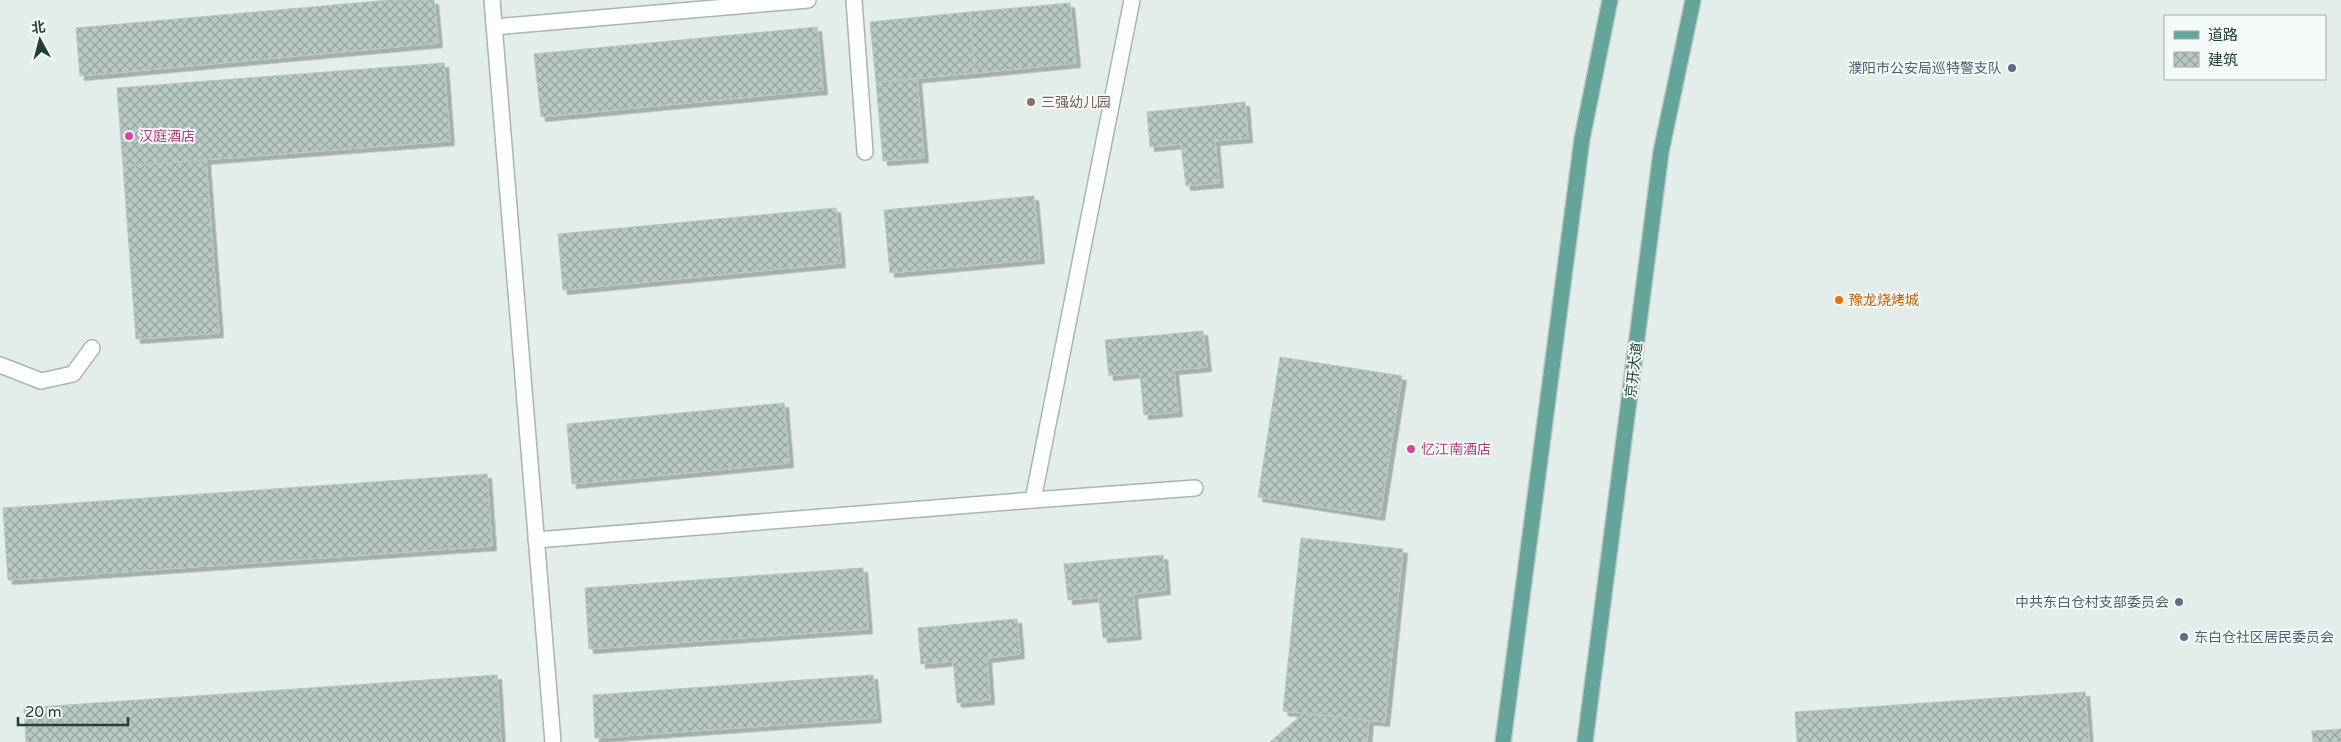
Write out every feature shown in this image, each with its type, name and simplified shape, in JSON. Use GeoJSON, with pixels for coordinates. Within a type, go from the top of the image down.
{"type":"FeatureCollection","features":[{"type":"Feature","properties":{"kind":"main road"},"geometry":{"type":"LineString","coordinates":[[1503,742],[1582,139],[1610,0]]}},
{"type":"Feature","properties":{"kind":"main road","name":"京开大道"},"geometry":{"type":"LineString","coordinates":[[1585,742],[1661,152],[1693,0]]}},
{"type":"Feature","properties":{"kind":"street"},"geometry":{"type":"LineString","coordinates":[[492,0],[553,742]]}},
{"type":"Feature","properties":{"kind":"street"},"geometry":{"type":"LineString","coordinates":[[494,27],[808,0]]}},
{"type":"Feature","properties":{"kind":"street"},"geometry":{"type":"LineString","coordinates":[[854,0],[865,152]]}},
{"type":"Feature","properties":{"kind":"street"},"geometry":{"type":"LineString","coordinates":[[1034,500],[1132,0]]}},
{"type":"Feature","properties":{"kind":"street"},"geometry":{"type":"LineString","coordinates":[[0,365],[40,381],[73,374],[92,348]]}},
{"type":"Feature","properties":{"kind":"street"},"geometry":{"type":"LineString","coordinates":[[536,540],[1195,488]]}},
{"type":"Feature","properties":{"kind":"building"},"geometry":{"type":"Polygon","coordinates":[[[390,0],[434,0],[438,43],[80,76],[76,28],[390,0]]]}},
{"type":"Feature","properties":{"kind":"building"},"geometry":{"type":"Polygon","coordinates":[[[1070,3],[1076,63],[975,73],[970,12],[1070,3]]]}},
{"type":"Feature","properties":{"kind":"building"},"geometry":{"type":"Polygon","coordinates":[[[970,12],[975,73],[876,82],[870,22],[970,12]]]}},
{"type":"Feature","properties":{"kind":"building"},"geometry":{"type":"Polygon","coordinates":[[[817,27],[823,90],[541,117],[534,54],[817,27]]]}},
{"type":"Feature","properties":{"kind":"building"},"geometry":{"type":"Polygon","coordinates":[[[444,63],[450,141],[123,166],[117,88],[444,63]]]}},
{"type":"Feature","properties":{"kind":"building"},"geometry":{"type":"Polygon","coordinates":[[[917,79],[924,158],[883,161],[876,82],[917,79]]]}},
{"type":"Feature","properties":{"kind":"building"},"geometry":{"type":"Polygon","coordinates":[[[1245,102],[1248,138],[1215,141],[1219,183],[1186,186],[1181,144],[1150,147],[1147,112],[1245,102]]]}},
{"type":"Feature","properties":{"kind":"building"},"geometry":{"type":"Polygon","coordinates":[[[206,160],[219,333],[136,339],[123,166],[206,160]]]}},
{"type":"Feature","properties":{"kind":"building"},"geometry":{"type":"Polygon","coordinates":[[[1034,196],[1040,259],[890,273],[884,210],[1034,196]]]}},
{"type":"Feature","properties":{"kind":"building"},"geometry":{"type":"Polygon","coordinates":[[[836,208],[841,263],[563,290],[558,234],[836,208]]]}},
{"type":"Feature","properties":{"kind":"building"},"geometry":{"type":"Polygon","coordinates":[[[1203,331],[1207,367],[1174,370],[1178,412],[1144,415],[1140,373],[1109,376],[1105,340],[1203,331]]]}},
{"type":"Feature","properties":{"kind":"building"},"geometry":{"type":"Polygon","coordinates":[[[1280,357],[1402,376],[1380,516],[1258,497],[1280,357]]]}},
{"type":"Feature","properties":{"kind":"building"},"geometry":{"type":"Polygon","coordinates":[[[784,403],[789,463],[572,484],[567,424],[784,403]]]}},
{"type":"Feature","properties":{"kind":"building"},"geometry":{"type":"Polygon","coordinates":[[[487,474],[492,546],[8,580],[3,508],[487,474]]]}},
{"type":"Feature","properties":{"kind":"building"},"geometry":{"type":"Polygon","coordinates":[[[1301,538],[1403,549],[1385,722],[1283,711],[1301,538]]]}},
{"type":"Feature","properties":{"kind":"building"},"geometry":{"type":"Polygon","coordinates":[[[1163,555],[1166,590],[1133,594],[1137,635],[1103,638],[1099,597],[1068,600],[1064,564],[1163,555]]]}},
{"type":"Feature","properties":{"kind":"building"},"geometry":{"type":"Polygon","coordinates":[[[863,568],[868,629],[589,649],[585,588],[863,568]]]}},
{"type":"Feature","properties":{"kind":"building"},"geometry":{"type":"Polygon","coordinates":[[[1017,619],[1020,654],[987,658],[990,700],[957,703],[953,661],[921,664],[918,628],[1017,619]]]}},
{"type":"Feature","properties":{"kind":"building"},"geometry":{"type":"Polygon","coordinates":[[[497,675],[501,742],[26,742],[24,708],[497,675]]]}},
{"type":"Feature","properties":{"kind":"building"},"geometry":{"type":"Polygon","coordinates":[[[873,675],[877,718],[595,738],[593,695],[873,675]]]}},
{"type":"Feature","properties":{"kind":"building"},"geometry":{"type":"Polygon","coordinates":[[[2085,692],[2089,742],[1797,742],[1795,712],[2085,692]]]}},
{"type":"Feature","properties":{"kind":"building"},"geometry":{"type":"Polygon","coordinates":[[[1304,713],[1369,720],[1367,742],[1270,742],[1304,713]]]}},
{"type":"Feature","properties":{"kind":"building"},"geometry":{"type":"Polygon","coordinates":[[[2341,729],[2341,742],[2313,742],[2312,731],[2341,729]]]}},
{"type":"Feature","properties":{"kind":"place","name":"濮阳市公安局巡特警支队"},"geometry":{"type":"Point","coordinates":[2012,68]}},
{"type":"Feature","properties":{"kind":"place","name":"三强幼儿园"},"geometry":{"type":"Point","coordinates":[1031,102]}},
{"type":"Feature","properties":{"kind":"place","name":"汉庭酒店"},"geometry":{"type":"Point","coordinates":[129,136]}},
{"type":"Feature","properties":{"kind":"place","name":"豫龙烧烤城"},"geometry":{"type":"Point","coordinates":[1839,300]}},
{"type":"Feature","properties":{"kind":"place","name":"忆江南酒店"},"geometry":{"type":"Point","coordinates":[1411,449]}},
{"type":"Feature","properties":{"kind":"place","name":"中共东白仓村支部委员会"},"geometry":{"type":"Point","coordinates":[2179,602]}},
{"type":"Feature","properties":{"kind":"place","name":"东白仓社区居民委员会"},"geometry":{"type":"Point","coordinates":[2184,637]}}]}
